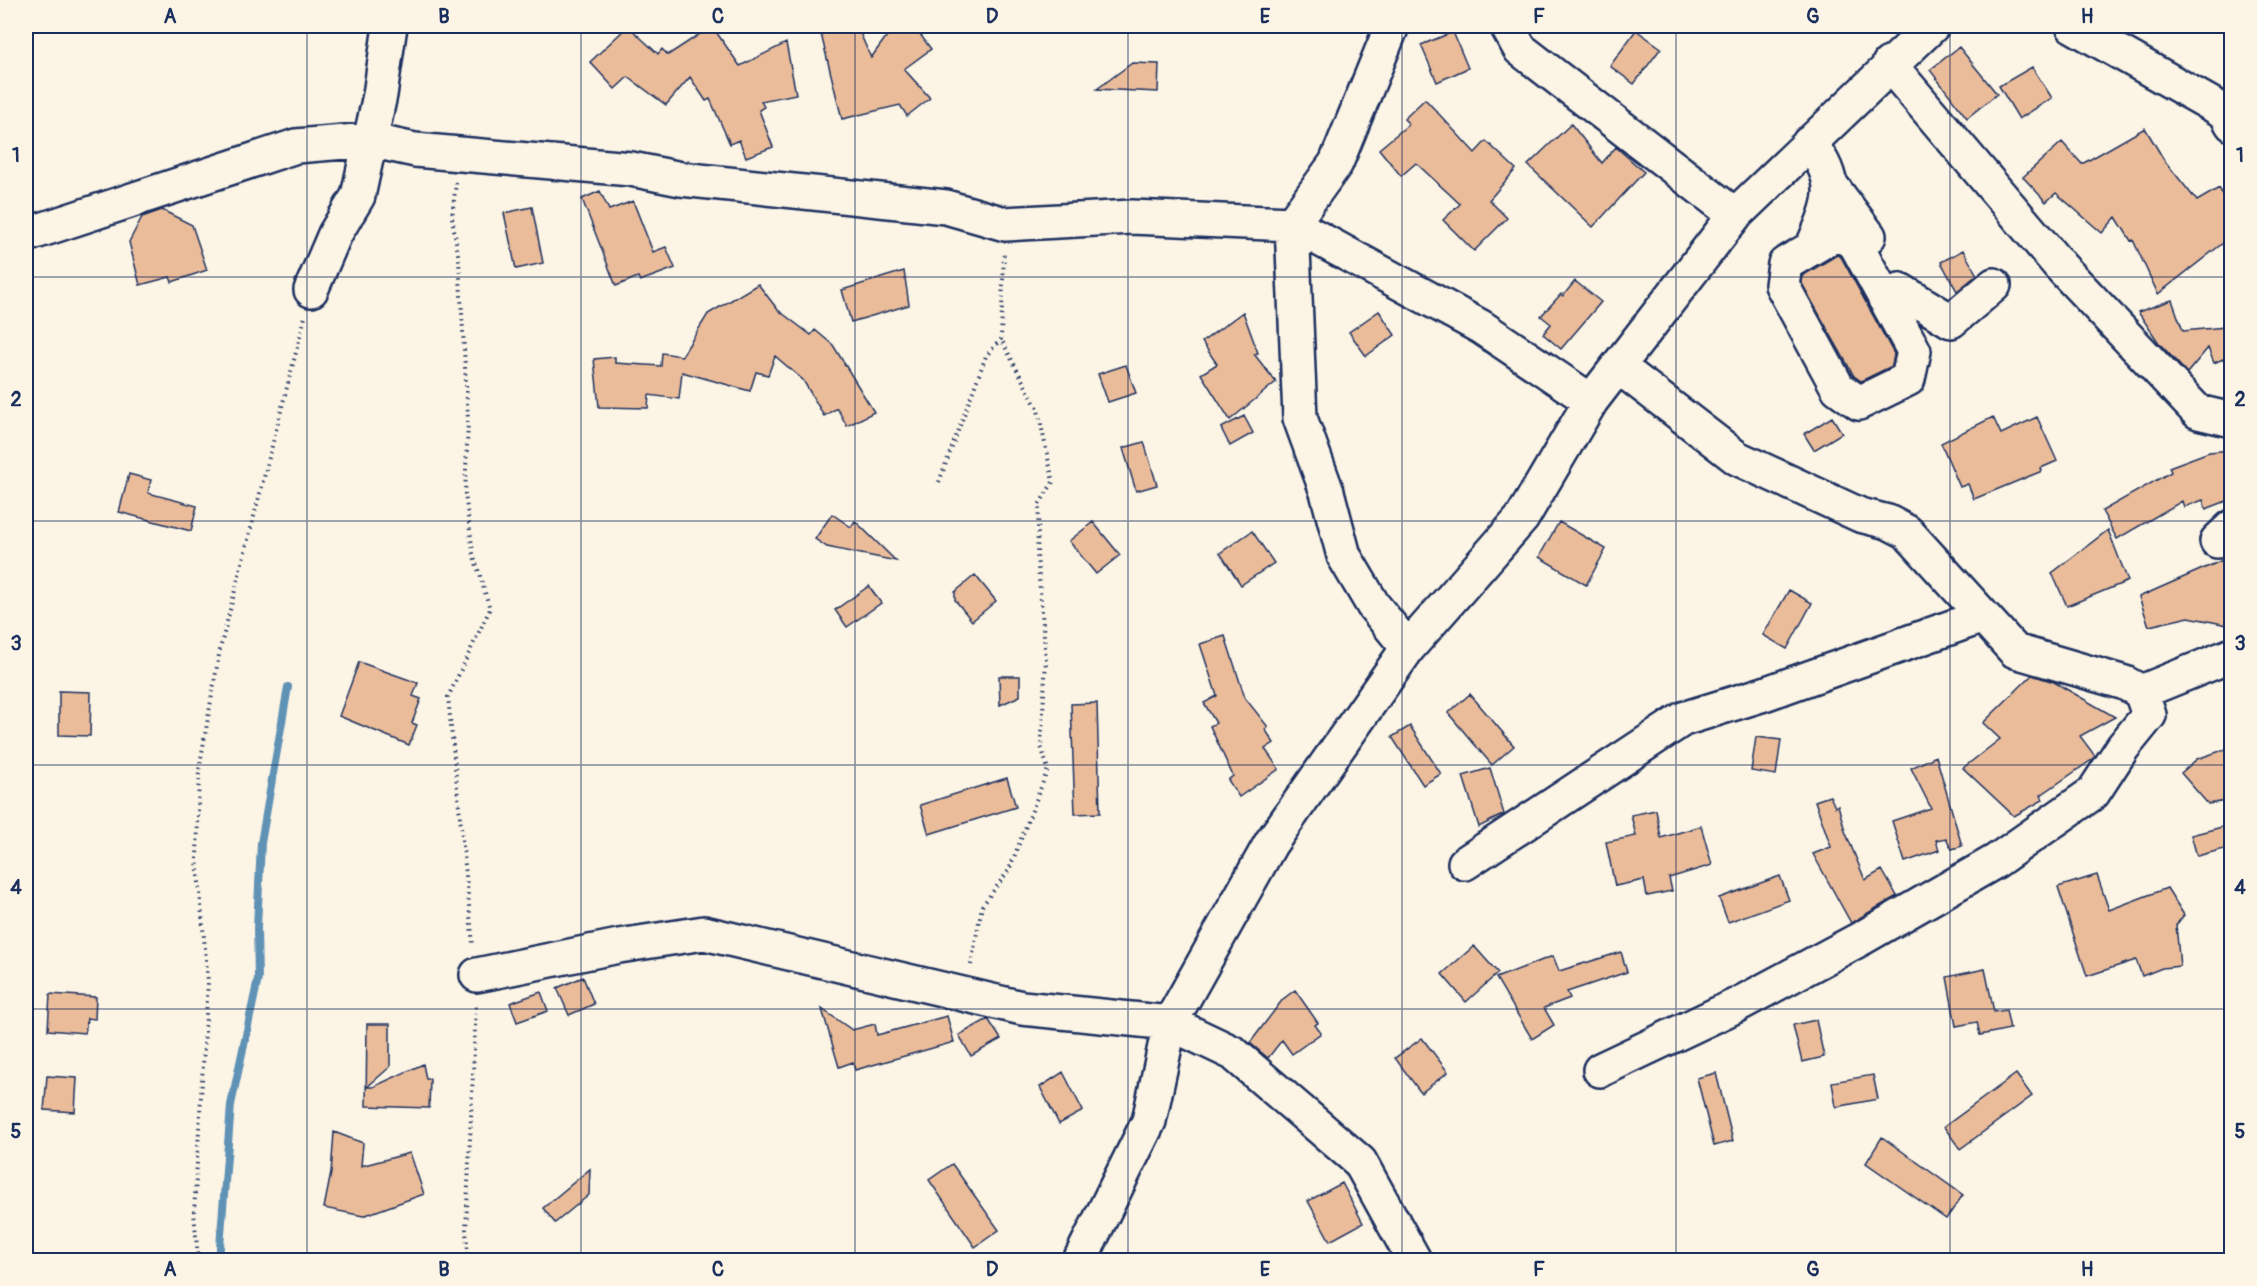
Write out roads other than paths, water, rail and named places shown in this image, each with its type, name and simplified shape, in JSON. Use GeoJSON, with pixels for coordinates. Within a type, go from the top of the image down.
{"type":"FeatureCollection","features":[{"type":"Feature","properties":{"kind":"street"},"geometry":{"type":"LineString","coordinates":[[311,290],[335,234],[358,196],[380,95],[390,26]]}},
{"type":"Feature","properties":{"kind":"street"},"geometry":{"type":"LineString","coordinates":[[1392,26],[1336,163],[1292,224],[1300,418],[1327,492],[1344,556],[1373,605],[1408,648]]}},
{"type":"Feature","properties":{"kind":"street"},"geometry":{"type":"LineString","coordinates":[[1507,26],[1520,49],[1736,215]]}},
{"type":"Feature","properties":{"kind":"street"},"geometry":{"type":"LineString","coordinates":[[1080,1260],[1149,1120],[1170,1023],[1270,843],[1408,648],[1522,518],[1591,401],[1736,215],[1889,64],[1932,26]]}},
{"type":"Feature","properties":{"kind":"street"},"geometry":{"type":"LineString","coordinates":[[2073,26],[2225,112],[2232,124]]}},
{"type":"Feature","properties":{"kind":"street"},"geometry":{"type":"LineString","coordinates":[[1889,64],[2060,266],[2198,412],[2232,420]]}},
{"type":"Feature","properties":{"kind":"street"},"geometry":{"type":"LineString","coordinates":[[26,235],[296,146],[369,140],[415,150],[631,169],[681,179],[946,207],[1005,224],[1132,217],[1292,224],[1480,327],[1591,401]]}},
{"type":"Feature","properties":{"kind":"street"},"geometry":{"type":"LineString","coordinates":[[1809,143],[1825,163],[1831,185],[1862,239],[1893,295],[1914,351],[1908,379],[1859,403],[1838,388],[1782,285],[1785,264],[1837,233],[1862,239]]}},
{"type":"Feature","properties":{"kind":"street"},"geometry":{"type":"LineString","coordinates":[[1812,248],[1824,219],[1831,185]]}},
{"type":"Feature","properties":{"kind":"street"},"geometry":{"type":"LineString","coordinates":[[1893,295],[1951,321],[1994,285]]}},
{"type":"Feature","properties":{"kind":"street"},"geometry":{"type":"LineString","coordinates":[[1619,367],[1737,458],[1860,515],[1888,522],[1906,532],[2015,651],[2125,684],[2142,692],[2232,655]]}},
{"type":"Feature","properties":{"kind":"street"},"geometry":{"type":"LineString","coordinates":[[1465,862],[1683,719],[1764,694],[1983,616]]}},
{"type":"Feature","properties":{"kind":"street"},"geometry":{"type":"LineString","coordinates":[[1600,1070],[1737,1005],[1862,939],[2006,854],[2093,793],[2122,747],[2149,715],[2142,692]]}},
{"type":"Feature","properties":{"kind":"street"},"geometry":{"type":"LineString","coordinates":[[477,975],[619,946],[704,933],[1022,1008],[1170,1023],[1233,1053],[1360,1162],[1414,1260]]}},
{"type":"Feature","properties":{"kind":"waterway"},"geometry":{"type":"LineString","coordinates":[[219,1260],[231,1105],[258,979],[257,928],[261,843],[288,687]]}}]}
